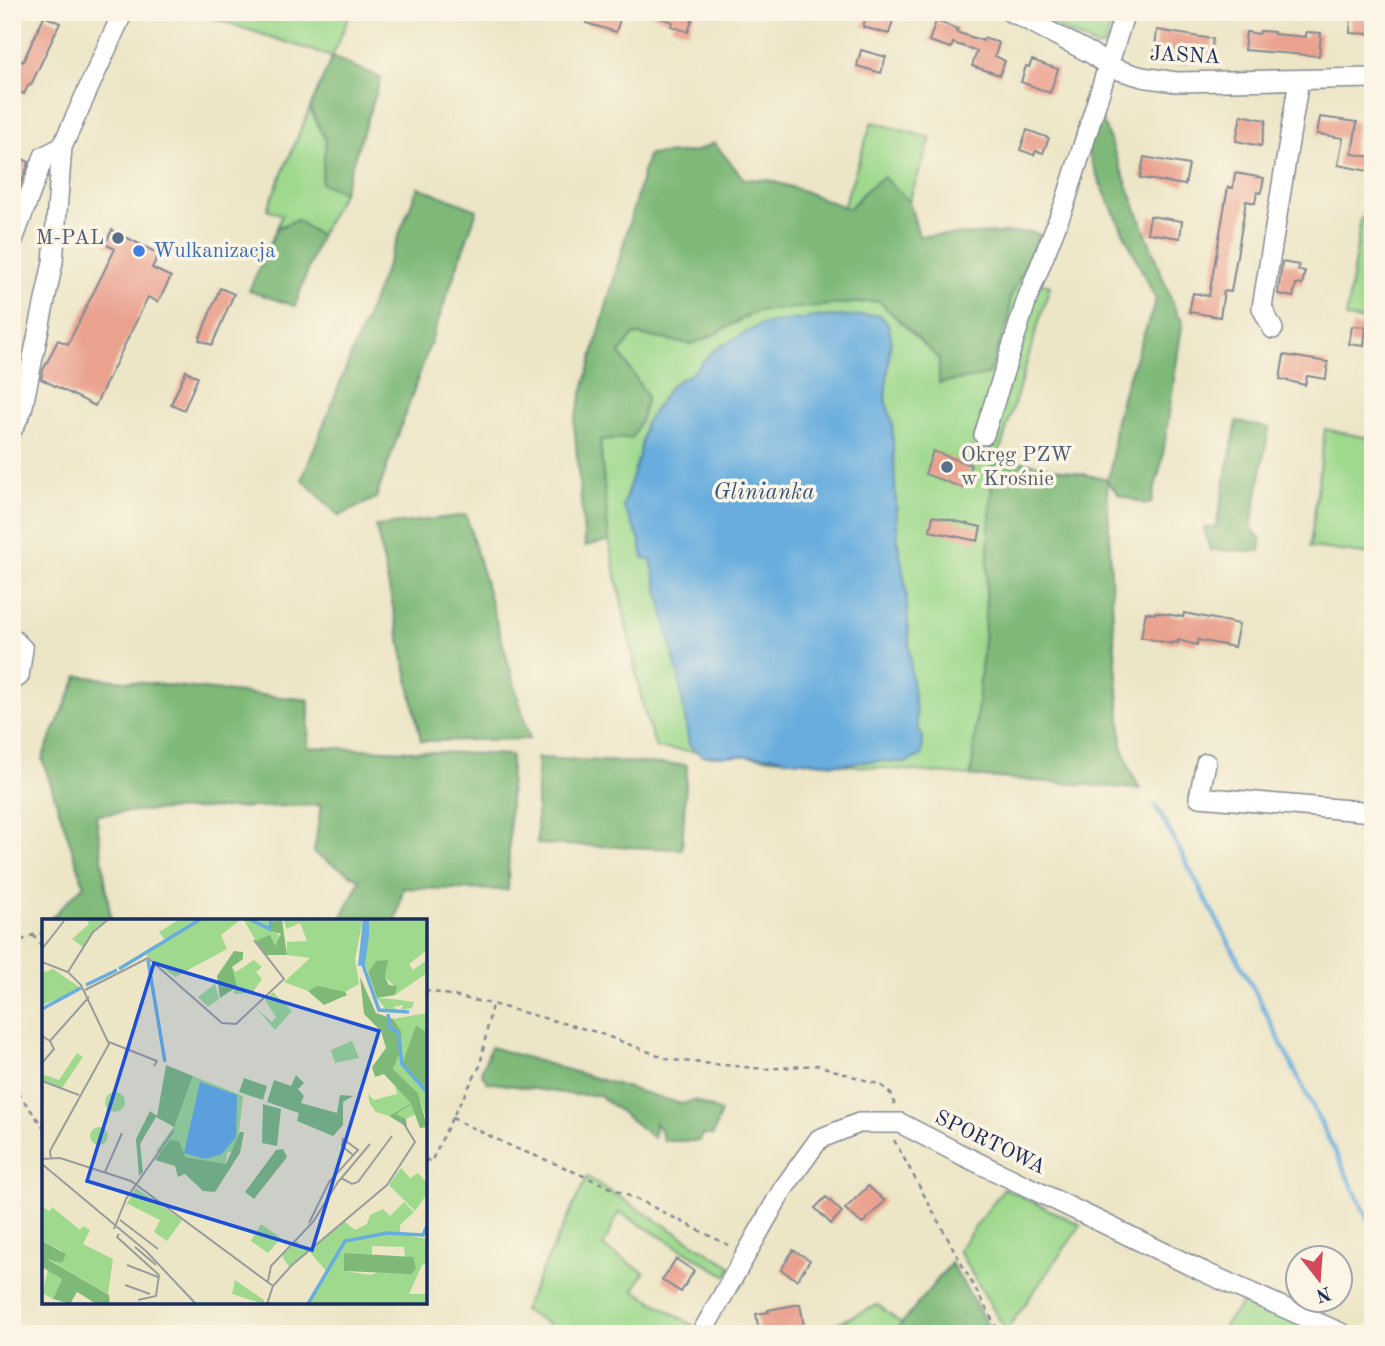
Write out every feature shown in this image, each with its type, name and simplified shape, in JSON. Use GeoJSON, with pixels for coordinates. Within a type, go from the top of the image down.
{"type":"FeatureCollection","features":[{"type":"Feature","properties":{"kind":"street"},"geometry":{"type":"LineString","coordinates":[[12,430],[22,410],[53,262],[62,147],[123,12]]}},
{"type":"Feature","properties":{"kind":"street","name":"JASNA"},"geometry":{"type":"LineString","coordinates":[[1010,12],[1092,54],[1109,67],[1142,77],[1176,82],[1373,78]]}},
{"type":"Feature","properties":{"kind":"street"},"geometry":{"type":"LineString","coordinates":[[984,435],[1027,299],[1065,202],[1125,12]]}},
{"type":"Feature","properties":{"kind":"street"},"geometry":{"type":"LineString","coordinates":[[1273,329],[1262,308],[1299,80]]}},
{"type":"Feature","properties":{"kind":"street"},"geometry":{"type":"LineString","coordinates":[[12,243],[44,156],[62,147]]}},
{"type":"Feature","properties":{"kind":"street"},"geometry":{"type":"LineString","coordinates":[[12,638],[23,649],[19,676],[12,681]]}},
{"type":"Feature","properties":{"kind":"street"},"geometry":{"type":"LineString","coordinates":[[1206,764],[1199,797],[1373,812]]}},
{"type":"Feature","properties":{"kind":"street"},"geometry":{"type":"LineString","coordinates":[[701,1334],[783,1189],[819,1139],[859,1123],[892,1123]]}},
{"type":"Feature","properties":{"kind":"street","name":"SPORTOWA"},"geometry":{"type":"LineString","coordinates":[[892,1123],[1202,1271],[1343,1334]]}},
{"type":"Feature","properties":{"kind":"path"},"geometry":{"type":"LineString","coordinates":[[12,945],[42,933]]}},
{"type":"Feature","properties":{"kind":"path"},"geometry":{"type":"LineString","coordinates":[[33,935],[42,946]]}},
{"type":"Feature","properties":{"kind":"path"},"geometry":{"type":"LineString","coordinates":[[427,990],[492,1004],[596,1032],[671,1060],[765,1069],[817,1065],[881,1084],[892,1095],[892,1123],[1000,1334]]}},
{"type":"Feature","properties":{"kind":"path"},"geometry":{"type":"LineString","coordinates":[[427,1160],[431,1162],[480,1066],[492,1004]]}},
{"type":"Feature","properties":{"kind":"path"},"geometry":{"type":"LineString","coordinates":[[12,1085],[42,1125]]}},
{"type":"Feature","properties":{"kind":"path"},"geometry":{"type":"LineString","coordinates":[[452,1118],[645,1203],[736,1249],[748,1249]]}},
{"type":"Feature","properties":{"kind":"green space"},"geometry":{"type":"Polygon","coordinates":[[[194,12],[351,12],[332,57],[194,12]]]}},
{"type":"Feature","properties":{"kind":"green space"},"geometry":{"type":"Polygon","coordinates":[[[1026,12],[1117,12],[1103,47],[1097,47],[1026,12]]]}},
{"type":"Feature","properties":{"kind":"green space"},"geometry":{"type":"Polygon","coordinates":[[[332,57],[381,78],[343,192],[321,183],[326,141],[310,108],[332,57]]]}},
{"type":"Feature","properties":{"kind":"green space"},"geometry":{"type":"Polygon","coordinates":[[[310,108],[326,141],[322,183],[343,192],[320,236],[297,220],[277,228],[282,215],[267,209],[310,108]]]}},
{"type":"Feature","properties":{"kind":"green space"},"geometry":{"type":"Polygon","coordinates":[[[1101,117],[1178,317],[1183,319],[1162,461],[1151,503],[1145,504],[1119,495],[1107,481],[1122,745],[1140,789],[971,776],[984,639],[993,456],[1107,479],[1111,469],[1115,425],[1123,393],[1156,300],[1100,183],[1087,149],[1101,117]]]}},
{"type":"Feature","properties":{"kind":"green space"},"geometry":{"type":"Polygon","coordinates":[[[872,122],[931,138],[909,201],[883,177],[849,209],[843,208],[872,122]]]}},
{"type":"Feature","properties":{"kind":"green space"},"geometry":{"type":"Polygon","coordinates":[[[714,143],[744,179],[768,180],[849,209],[883,177],[909,201],[919,236],[1032,232],[1041,235],[1010,298],[1009,318],[988,375],[939,383],[939,359],[879,301],[757,311],[705,339],[690,344],[634,334],[620,353],[647,396],[642,417],[632,438],[600,440],[609,541],[585,546],[574,423],[648,155],[694,152],[714,143]]]}},
{"type":"Feature","properties":{"kind":"green space"},"geometry":{"type":"Polygon","coordinates":[[[418,187],[477,210],[376,498],[339,516],[302,479],[418,187]]]}},
{"type":"Feature","properties":{"kind":"green space"},"geometry":{"type":"Polygon","coordinates":[[[1361,218],[1373,221],[1373,321],[1346,318],[1361,218]]]}},
{"type":"Feature","properties":{"kind":"green space"},"geometry":{"type":"Polygon","coordinates":[[[297,220],[320,236],[295,306],[249,291],[277,228],[297,220]]]}},
{"type":"Feature","properties":{"kind":"green space","name":"Glinianka"},"geometry":{"type":"Polygon","coordinates":[[[1021,276],[1050,286],[998,457],[993,456],[984,639],[971,776],[656,748],[644,711],[609,541],[600,439],[632,438],[647,396],[620,353],[634,334],[690,344],[705,339],[757,311],[879,301],[939,359],[940,383],[1009,318],[1010,298],[1021,276]]]}},
{"type":"Feature","properties":{"kind":"green space"},"geometry":{"type":"Polygon","coordinates":[[[1237,421],[1269,428],[1251,528],[1261,540],[1260,551],[1210,550],[1204,528],[1216,527],[1237,421]]]}},
{"type":"Feature","properties":{"kind":"green space"},"geometry":{"type":"Polygon","coordinates":[[[1325,429],[1373,439],[1373,555],[1310,547],[1325,429]]]}},
{"type":"Feature","properties":{"kind":"green space"},"geometry":{"type":"Polygon","coordinates":[[[466,515],[530,739],[421,741],[376,526],[466,515]]]}},
{"type":"Feature","properties":{"kind":"green space"},"geometry":{"type":"Polygon","coordinates":[[[78,676],[309,700],[308,747],[511,755],[508,890],[403,888],[396,919],[341,919],[360,880],[314,853],[321,805],[138,811],[96,815],[111,919],[50,919],[84,885],[42,758],[78,676]]]}},
{"type":"Feature","properties":{"kind":"green space"},"geometry":{"type":"Polygon","coordinates":[[[537,758],[687,765],[682,849],[537,844],[537,758]]]}},
{"type":"Feature","properties":{"kind":"green space"},"geometry":{"type":"Polygon","coordinates":[[[491,1047],[682,1104],[694,1100],[721,1112],[713,1135],[702,1135],[700,1141],[664,1141],[655,1123],[654,1138],[599,1095],[576,1095],[487,1082],[481,1072],[491,1047]]]}},
{"type":"Feature","properties":{"kind":"green space"},"geometry":{"type":"Polygon","coordinates":[[[587,1177],[732,1267],[727,1276],[619,1212],[603,1247],[644,1272],[634,1290],[697,1328],[694,1334],[566,1334],[523,1310],[587,1177]]]}},
{"type":"Feature","properties":{"kind":"green space"},"geometry":{"type":"Polygon","coordinates":[[[1004,1188],[1081,1225],[1006,1331],[958,1250],[1004,1188]]]}},
{"type":"Feature","properties":{"kind":"green space"},"geometry":{"type":"Polygon","coordinates":[[[951,1263],[993,1334],[893,1334],[951,1263]]]}},
{"type":"Feature","properties":{"kind":"green space"},"geometry":{"type":"Polygon","coordinates":[[[1245,1300],[1324,1334],[1217,1334],[1245,1300]]]}},
{"type":"Feature","properties":{"kind":"green space"},"geometry":{"type":"Polygon","coordinates":[[[878,1305],[902,1324],[893,1334],[812,1334],[878,1305]]]}},
{"type":"Feature","properties":{"kind":"water","name":"Glinianka"},"geometry":{"type":"Polygon","coordinates":[[[880,315],[888,324],[891,337],[885,399],[892,421],[898,543],[906,588],[911,672],[918,729],[923,737],[922,755],[906,763],[879,761],[840,764],[772,756],[702,756],[689,745],[679,678],[651,560],[643,558],[640,540],[623,506],[639,456],[645,424],[672,384],[691,374],[714,350],[760,325],[815,317],[880,315]]]}},
{"type":"Feature","properties":{"kind":"building"},"geometry":{"type":"Polygon","coordinates":[[[589,12],[610,12],[621,16],[616,32],[586,23],[589,12]]]}},
{"type":"Feature","properties":{"kind":"building"},"geometry":{"type":"Polygon","coordinates":[[[650,12],[695,12],[688,32],[671,26],[673,22],[650,12]]]}},
{"type":"Feature","properties":{"kind":"building"},"geometry":{"type":"Polygon","coordinates":[[[867,12],[895,14],[889,34],[863,27],[867,12]]]}},
{"type":"Feature","properties":{"kind":"building"},"geometry":{"type":"Polygon","coordinates":[[[1351,12],[1373,12],[1372,34],[1350,33],[1351,12]]]}},
{"type":"Feature","properties":{"kind":"building"},"geometry":{"type":"Polygon","coordinates":[[[44,16],[60,23],[31,85],[29,84],[24,94],[12,89],[12,57],[23,62],[44,16]]]}},
{"type":"Feature","properties":{"kind":"building"},"geometry":{"type":"Polygon","coordinates":[[[936,21],[958,29],[956,32],[999,43],[995,56],[1005,61],[1000,75],[972,66],[977,51],[953,43],[951,48],[929,41],[936,21]]]}},
{"type":"Feature","properties":{"kind":"building"},"geometry":{"type":"Polygon","coordinates":[[[1157,30],[1213,39],[1210,57],[1187,54],[1186,64],[1170,62],[1171,58],[1154,56],[1157,30]]]}},
{"type":"Feature","properties":{"kind":"building"},"geometry":{"type":"Polygon","coordinates":[[[1260,31],[1306,37],[1306,32],[1321,33],[1319,56],[1244,50],[1246,32],[1259,34],[1260,31]]]}},
{"type":"Feature","properties":{"kind":"building"},"geometry":{"type":"Polygon","coordinates":[[[861,50],[886,57],[881,73],[857,66],[861,50]]]}},
{"type":"Feature","properties":{"kind":"building"},"geometry":{"type":"Polygon","coordinates":[[[1032,60],[1058,69],[1050,93],[1021,82],[1026,66],[1029,67],[1032,60]]]}},
{"type":"Feature","properties":{"kind":"building"},"geometry":{"type":"Polygon","coordinates":[[[1241,115],[1266,120],[1261,146],[1236,141],[1241,115]]]}},
{"type":"Feature","properties":{"kind":"building"},"geometry":{"type":"Polygon","coordinates":[[[1320,117],[1357,122],[1352,154],[1373,157],[1373,172],[1338,165],[1343,138],[1317,134],[1320,117]]]}},
{"type":"Feature","properties":{"kind":"building"},"geometry":{"type":"Polygon","coordinates":[[[1027,130],[1049,138],[1043,153],[1036,151],[1034,155],[1020,150],[1027,130]]]}},
{"type":"Feature","properties":{"kind":"building"},"geometry":{"type":"Polygon","coordinates":[[[12,154],[29,162],[12,207],[12,154]]]}},
{"type":"Feature","properties":{"kind":"building"},"geometry":{"type":"Polygon","coordinates":[[[1144,157],[1189,165],[1185,185],[1140,178],[1144,157]]]}},
{"type":"Feature","properties":{"kind":"building"},"geometry":{"type":"Polygon","coordinates":[[[1235,173],[1264,178],[1261,193],[1257,192],[1255,203],[1246,201],[1231,292],[1224,291],[1220,317],[1189,312],[1193,293],[1209,296],[1228,187],[1233,188],[1235,173]]]}},
{"type":"Feature","properties":{"kind":"building"},"geometry":{"type":"Polygon","coordinates":[[[1150,216],[1182,221],[1180,238],[1147,233],[1150,216]]]}},
{"type":"Feature","properties":{"kind":"building"},"geometry":{"type":"Polygon","coordinates":[[[112,230],[159,254],[152,268],[171,277],[158,302],[148,297],[95,406],[41,379],[58,340],[68,344],[115,249],[105,244],[112,230]]]}},
{"type":"Feature","properties":{"kind":"building"},"geometry":{"type":"Polygon","coordinates":[[[1282,262],[1299,265],[1298,270],[1305,271],[1302,285],[1296,284],[1293,297],[1278,294],[1282,262]]]}},
{"type":"Feature","properties":{"kind":"building"},"geometry":{"type":"Polygon","coordinates":[[[220,288],[234,294],[212,345],[199,340],[220,288]]]}},
{"type":"Feature","properties":{"kind":"building"},"geometry":{"type":"Polygon","coordinates":[[[1352,326],[1366,327],[1364,346],[1349,344],[1352,326]]]}},
{"type":"Feature","properties":{"kind":"building"},"geometry":{"type":"Polygon","coordinates":[[[1284,355],[1328,362],[1326,379],[1307,376],[1305,385],[1280,379],[1284,355]]]}},
{"type":"Feature","properties":{"kind":"building"},"geometry":{"type":"Polygon","coordinates":[[[186,371],[198,377],[184,410],[171,404],[186,371]]]}},
{"type":"Feature","properties":{"kind":"building"},"geometry":{"type":"Polygon","coordinates":[[[933,451],[971,465],[963,488],[925,474],[933,451]]]}},
{"type":"Feature","properties":{"kind":"building"},"geometry":{"type":"Polygon","coordinates":[[[933,516],[981,527],[978,541],[930,531],[933,516]]]}},
{"type":"Feature","properties":{"kind":"building"},"geometry":{"type":"Polygon","coordinates":[[[1146,612],[1183,617],[1184,613],[1239,624],[1234,647],[1198,640],[1197,645],[1178,640],[1178,643],[1172,644],[1141,637],[1146,612]]]}},
{"type":"Feature","properties":{"kind":"building"},"geometry":{"type":"Polygon","coordinates":[[[868,1186],[885,1201],[862,1224],[845,1209],[868,1186]]]}},
{"type":"Feature","properties":{"kind":"building"},"geometry":{"type":"Polygon","coordinates":[[[826,1197],[842,1212],[831,1224],[815,1208],[826,1197]]]}},
{"type":"Feature","properties":{"kind":"building"},"geometry":{"type":"Polygon","coordinates":[[[793,1250],[810,1260],[797,1280],[781,1270],[793,1250]]]}},
{"type":"Feature","properties":{"kind":"building"},"geometry":{"type":"Polygon","coordinates":[[[676,1259],[694,1271],[681,1292],[662,1280],[676,1259]]]}},
{"type":"Feature","properties":{"kind":"building"},"geometry":{"type":"Polygon","coordinates":[[[800,1304],[804,1326],[759,1332],[756,1314],[800,1304]]]}},
{"type":"Feature","properties":{"kind":"waterway"},"geometry":{"type":"LineString","coordinates":[[1156,806],[1260,1001],[1373,1228]]}},
{"type":"Feature","properties":{"kind":"place","name":"M-PAL"},"geometry":{"type":"Point","coordinates":[118,238]}},
{"type":"Feature","properties":{"kind":"place","name":"Wulkanizacja"},"geometry":{"type":"Point","coordinates":[139,251]}},
{"type":"Feature","properties":{"kind":"place","name":"Okręg PZW w Krośnie"},"geometry":{"type":"Point","coordinates":[947,467]}}]}
